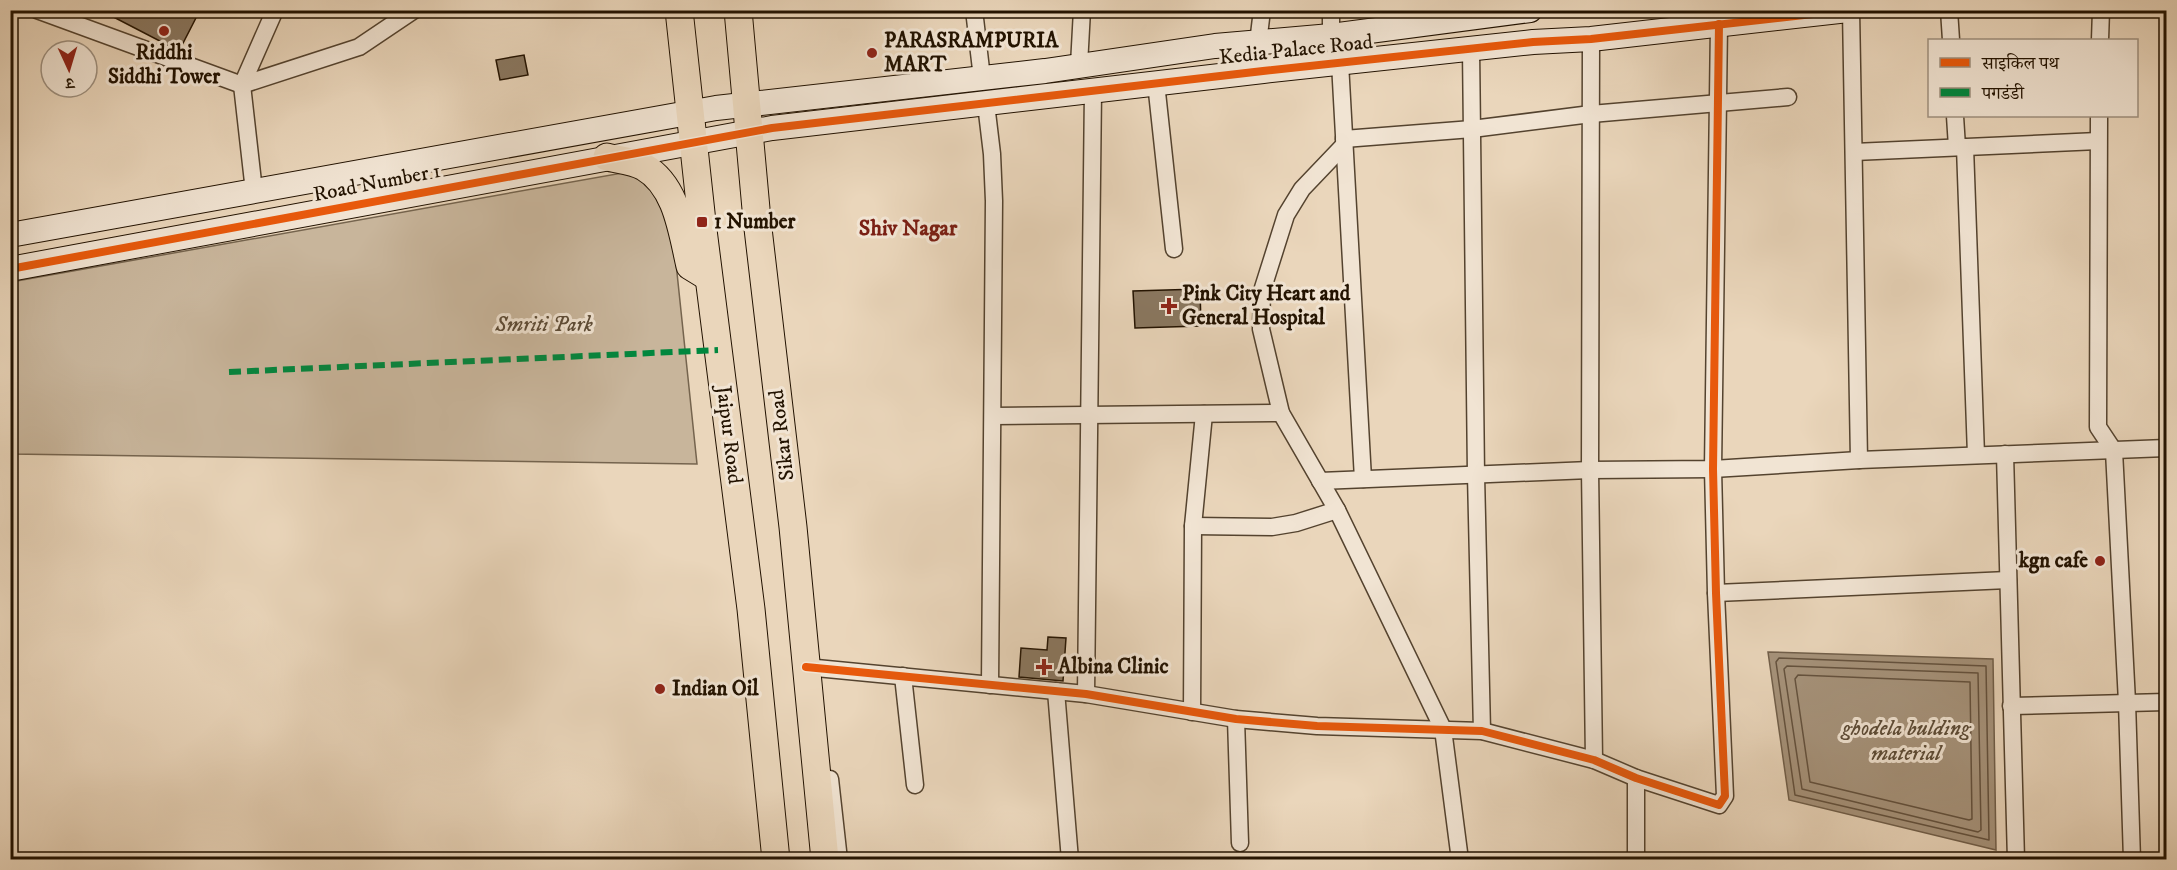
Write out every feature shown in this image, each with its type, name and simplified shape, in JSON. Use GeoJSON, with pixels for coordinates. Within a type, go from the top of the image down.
{"type":"FeatureCollection","features":[{"type":"Feature","properties":{"kind":"main road","name":"Jaipur Road"},"geometry":{"type":"LineString","coordinates":[[679,10],[709,278],[751,609],[776,860]]}},
{"type":"Feature","properties":{"kind":"main road","name":"Sikar Road"},"geometry":{"type":"LineString","coordinates":[[738,10],[746,103],[755,132],[757,220],[812,667],[825,860]]}},
{"type":"Feature","properties":{"kind":"main road"},"geometry":{"type":"LineString","coordinates":[[608,157],[643,166],[660,180],[671,198],[690,266],[709,278]]}},
{"type":"Feature","properties":{"kind":"street"},"geometry":{"type":"LineString","coordinates":[[37,10],[242,85],[359,47],[414,10]]}},
{"type":"Feature","properties":{"kind":"street"},"geometry":{"type":"LineString","coordinates":[[254,191],[242,85],[275,10]]}},
{"type":"Feature","properties":{"kind":"street"},"geometry":{"type":"LineString","coordinates":[[974,10],[982,78]]}},
{"type":"Feature","properties":{"kind":"street"},"geometry":{"type":"LineString","coordinates":[[1079,65],[1082,10]]}},
{"type":"Feature","properties":{"kind":"street"},"geometry":{"type":"LineString","coordinates":[[1258,43],[1262,10]]}},
{"type":"Feature","properties":{"kind":"street"},"geometry":{"type":"LineString","coordinates":[[1330,10],[1331,36],[1340,63],[1363,479]]}},
{"type":"Feature","properties":{"kind":"street","name":"Kedia Palace Road"},"geometry":{"type":"LineString","coordinates":[[746,103],[982,78],[1215,46],[1331,36],[1492,13],[1530,10]]}},
{"type":"Feature","properties":{"kind":"street"},"geometry":{"type":"LineString","coordinates":[[1850,10],[1859,460]]}},
{"type":"Feature","properties":{"kind":"street","name":"Kedia Palace Road"},"geometry":{"type":"LineString","coordinates":[[755,132],[847,118],[986,104],[1093,90],[1850,10]]}},
{"type":"Feature","properties":{"kind":"street"},"geometry":{"type":"LineString","coordinates":[[1949,10],[1951,39]]}},
{"type":"Feature","properties":{"kind":"street"},"geometry":{"type":"LineString","coordinates":[[2100,39],[2101,10]]}},
{"type":"Feature","properties":{"kind":"street"},"geometry":{"type":"LineString","coordinates":[[839,860],[812,667],[1086,694],[1236,719],[1317,726],[1482,730],[1594,760],[1636,778],[1719,805],[1725,796],[1713,469],[1719,24]]}},
{"type":"Feature","properties":{"kind":"street"},"geometry":{"type":"LineString","coordinates":[[1591,39],[1590,470],[1594,760]]}},
{"type":"Feature","properties":{"kind":"street"},"geometry":{"type":"LineString","coordinates":[[1471,49],[1476,475],[1482,730]]}},
{"type":"Feature","properties":{"kind":"street"},"geometry":{"type":"LineString","coordinates":[[1156,83],[1174,249]]}},
{"type":"Feature","properties":{"kind":"street"},"geometry":{"type":"LineString","coordinates":[[1086,694],[1093,90]]}},
{"type":"Feature","properties":{"kind":"street"},"geometry":{"type":"LineString","coordinates":[[1460,860],[1443,729],[1337,510],[1281,413],[1261,329],[1262,291],[1286,215],[1302,189],[1344,142],[1591,114],[1788,97]]}},
{"type":"Feature","properties":{"kind":"street","name":"Road Number 1"},"geometry":{"type":"LineString","coordinates":[[10,235],[746,103]]}},
{"type":"Feature","properties":{"kind":"street"},"geometry":{"type":"LineString","coordinates":[[986,104],[992,154],[994,201],[990,685]]}},
{"type":"Feature","properties":{"kind":"street"},"geometry":{"type":"LineString","coordinates":[[1955,117],[1961,147],[1976,455]]}},
{"type":"Feature","properties":{"kind":"street"},"geometry":{"type":"LineString","coordinates":[[2098,117],[2098,427],[2114,451],[2127,702],[2132,860]]}},
{"type":"Feature","properties":{"kind":"street","name":"Road Number 1"},"geometry":{"type":"LineString","coordinates":[[10,269],[608,157],[755,132]]}},
{"type":"Feature","properties":{"kind":"street"},"geometry":{"type":"LineString","coordinates":[[1854,152],[2098,141]]}},
{"type":"Feature","properties":{"kind":"street"},"geometry":{"type":"LineString","coordinates":[[993,416],[1281,413]]}},
{"type":"Feature","properties":{"kind":"street"},"geometry":{"type":"LineString","coordinates":[[1192,712],[1193,526],[1204,414]]}},
{"type":"Feature","properties":{"kind":"street"},"geometry":{"type":"LineString","coordinates":[[1320,481],[1590,470],[1713,469],[1859,460],[2166,448]]}},
{"type":"Feature","properties":{"kind":"street"},"geometry":{"type":"LineString","coordinates":[[2005,454],[2016,860]]}},
{"type":"Feature","properties":{"kind":"street"},"geometry":{"type":"LineString","coordinates":[[1193,526],[1272,527],[1296,523],[1337,510]]}},
{"type":"Feature","properties":{"kind":"street"},"geometry":{"type":"LineString","coordinates":[[1716,593],[2008,580]]}},
{"type":"Feature","properties":{"kind":"street"},"geometry":{"type":"LineString","coordinates":[[903,676],[915,785]]}},
{"type":"Feature","properties":{"kind":"street"},"geometry":{"type":"LineString","coordinates":[[1056,691],[1070,860]]}},
{"type":"Feature","properties":{"kind":"street"},"geometry":{"type":"LineString","coordinates":[[2011,706],[2166,702]]}},
{"type":"Feature","properties":{"kind":"street"},"geometry":{"type":"LineString","coordinates":[[1236,719],[1240,843]]}},
{"type":"Feature","properties":{"kind":"street"},"geometry":{"type":"LineString","coordinates":[[1636,778],[1636,860]]}},
{"type":"Feature","properties":{"kind":"green space","name":"Smriti Park"},"geometry":{"type":"Polygon","coordinates":[[[639,170],[672,225],[697,464],[11,454],[11,282],[639,170]]]}},
{"type":"Feature","properties":{"kind":"water","name":"ghodela bulding material"},"geometry":{"type":"Polygon","coordinates":[[[1768,652],[1993,659],[1996,850],[1789,800],[1768,652]]]}},
{"type":"Feature","properties":{"kind":"building","name":"Riddhi Siddhi Tower"},"geometry":{"type":"Polygon","coordinates":[[[100,10],[200,10],[179,51],[100,10]]]}},
{"type":"Feature","properties":{"kind":"building"},"geometry":{"type":"Polygon","coordinates":[[[524,55],[528,75],[500,80],[496,60],[524,55]]]}},
{"type":"Feature","properties":{"kind":"building"},"geometry":{"type":"Polygon","coordinates":[[[1200,289],[1201,326],[1135,328],[1133,291],[1200,289]]]}},
{"type":"Feature","properties":{"kind":"building"},"geometry":{"type":"Polygon","coordinates":[[[1048,637],[1066,638],[1063,681],[1019,677],[1021,648],[1047,650],[1048,637]]]}},
{"type":"Feature","properties":{"kind":"marked path"},"geometry":{"type":"LineString","coordinates":[[229,372],[718,350]]}},
{"type":"Feature","properties":{"kind":"cycle path"},"geometry":{"type":"LineString","coordinates":[[10,269],[772,128],[1263,71],[1533,42],[1591,39],[1848,10]]}},
{"type":"Feature","properties":{"kind":"cycle path"},"geometry":{"type":"LineString","coordinates":[[806,667],[1086,694],[1236,719],[1317,726],[1482,731],[1594,760],[1636,778],[1719,805],[1725,796],[1713,469],[1719,24]]}},
{"type":"Feature","properties":{"kind":"place","name":"Riddhi Siddhi Tower"},"geometry":{"type":"Point","coordinates":[164,31]}},
{"type":"Feature","properties":{"kind":"place","name":"PARASRAMPURIA MART"},"geometry":{"type":"Point","coordinates":[872,53]}},
{"type":"Feature","properties":{"kind":"place","name":"1 Number"},"geometry":{"type":"Point","coordinates":[702,222]}},
{"type":"Feature","properties":{"kind":"place","name":"Pink City Heart and General Hospital"},"geometry":{"type":"Point","coordinates":[1169,306]}},
{"type":"Feature","properties":{"kind":"place","name":"kgn cafe"},"geometry":{"type":"Point","coordinates":[2100,561]}},
{"type":"Feature","properties":{"kind":"place","name":"Albina Clinic"},"geometry":{"type":"Point","coordinates":[1044,667]}},
{"type":"Feature","properties":{"kind":"place","name":"Indian Oil"},"geometry":{"type":"Point","coordinates":[660,689]}},
{"type":"Feature","properties":{"kind":"district","name":"Shiv Nagar"},"geometry":{"type":"Point","coordinates":[908,228]}}]}
